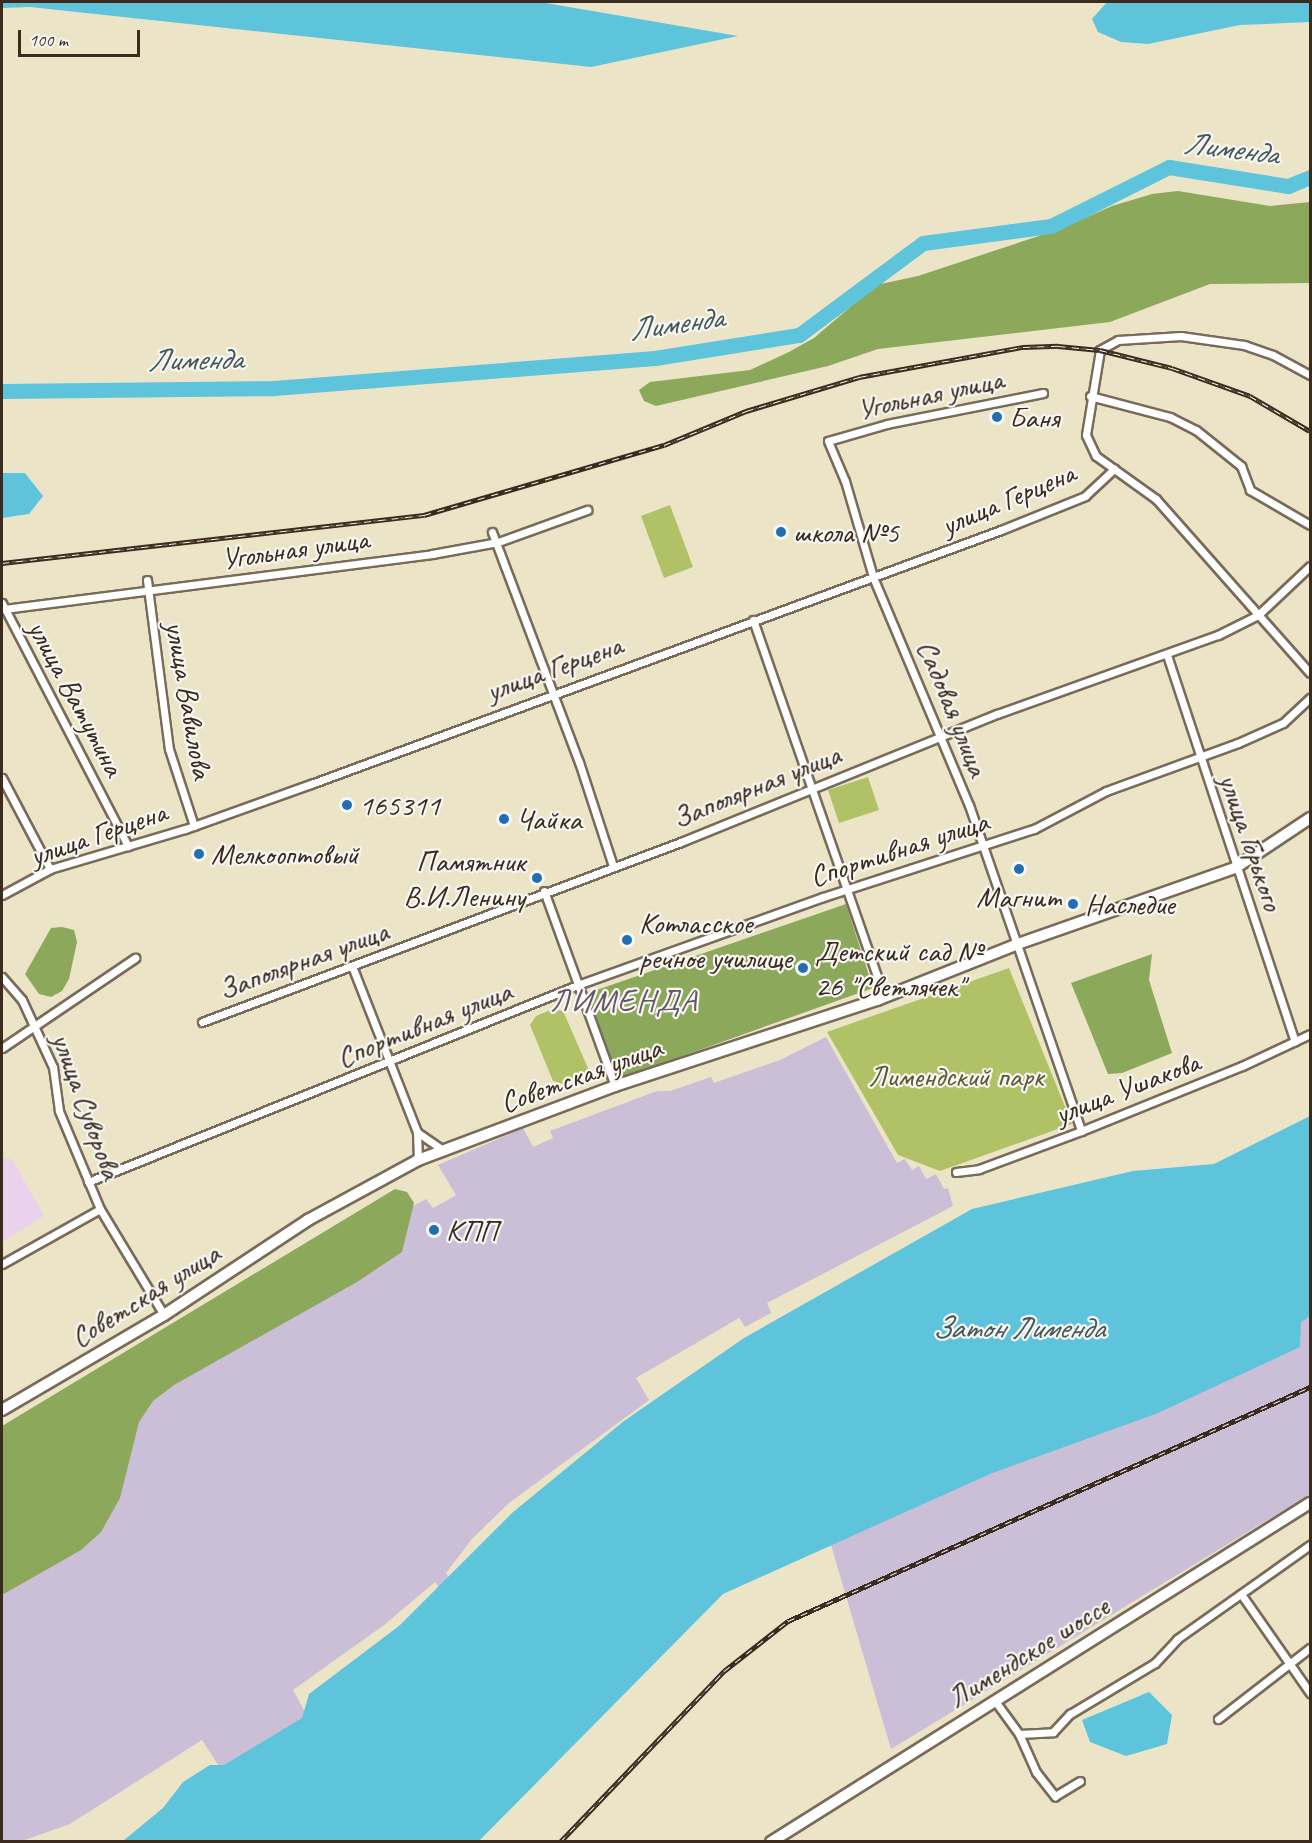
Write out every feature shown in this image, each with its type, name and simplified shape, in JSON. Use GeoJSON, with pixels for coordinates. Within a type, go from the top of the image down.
{"type":"FeatureCollection","features":[{"type":"Feature","properties":{"kind":"main road","name":"Советская улица"},"geometry":{"type":"LineString","coordinates":[[2,1410],[164,1315],[308,1220],[418,1160],[615,1086],[884,997],[1015,945],[1235,868],[1311,818]]}},
{"type":"Feature","properties":{"kind":"main road","name":"Лимендское шоссе"},"geometry":{"type":"LineString","coordinates":[[771,1842],[1311,1503]]}},
{"type":"Feature","properties":{"kind":"street"},"geometry":{"type":"LineString","coordinates":[[1311,375],[1259,349],[1197,337],[1147,336],[1107,343],[1100,350],[1090,396],[1087,442],[1096,456],[1156,499],[1311,673]]}},
{"type":"Feature","properties":{"kind":"street","name":"Угольная улица"},"geometry":{"type":"LineString","coordinates":[[828,441],[887,424],[1043,393]]}},
{"type":"Feature","properties":{"kind":"street"},"geometry":{"type":"LineString","coordinates":[[1090,396],[1184,422],[1241,466],[1254,494],[1311,525]]}},
{"type":"Feature","properties":{"kind":"street","name":"Садовая улица"},"geometry":{"type":"LineString","coordinates":[[828,441],[845,481],[873,577],[943,737],[983,844],[1015,945],[1081,1131]]}},
{"type":"Feature","properties":{"kind":"street","name":"улица Герцена"},"geometry":{"type":"LineString","coordinates":[[2,895],[50,869],[194,826],[873,577],[1085,496],[1114,469]]}},
{"type":"Feature","properties":{"kind":"street","name":"Угольная улица"},"geometry":{"type":"LineString","coordinates":[[3,606],[148,593],[498,542],[588,510]]}},
{"type":"Feature","properties":{"kind":"street"},"geometry":{"type":"LineString","coordinates":[[492,532],[498,542],[613,866]]}},
{"type":"Feature","properties":{"kind":"street","name":"Заполярная улица"},"geometry":{"type":"LineString","coordinates":[[202,1022],[811,792],[866,765],[1167,655],[1258,615],[1311,566]]}},
{"type":"Feature","properties":{"kind":"street","name":"улица Вавилова"},"geometry":{"type":"LineString","coordinates":[[147,580],[171,758],[194,826]]}},
{"type":"Feature","properties":{"kind":"street","name":"улица Ватутина"},"geometry":{"type":"LineString","coordinates":[[3,606],[128,846]]}},
{"type":"Feature","properties":{"kind":"street"},"geometry":{"type":"LineString","coordinates":[[753,620],[884,997]]}},
{"type":"Feature","properties":{"kind":"street","name":"улица Горького"},"geometry":{"type":"LineString","coordinates":[[1167,655],[1198,758],[1294,1041]]}},
{"type":"Feature","properties":{"kind":"street","name":"Спортивная улица"},"geometry":{"type":"LineString","coordinates":[[88,1182],[149,1154],[388,1063],[580,984],[848,890],[1034,829],[1106,790],[1198,758],[1283,723],[1311,698]]}},
{"type":"Feature","properties":{"kind":"street"},"geometry":{"type":"LineString","coordinates":[[2,778],[50,869]]}},
{"type":"Feature","properties":{"kind":"street"},"geometry":{"type":"LineString","coordinates":[[544,891],[580,984],[615,1086]]}},
{"type":"Feature","properties":{"kind":"street"},"geometry":{"type":"LineString","coordinates":[[2,1048],[135,958]]}},
{"type":"Feature","properties":{"kind":"street"},"geometry":{"type":"LineString","coordinates":[[352,966],[388,1063],[417,1132],[418,1160]]}},
{"type":"Feature","properties":{"kind":"street","name":"улица Суворова"},"geometry":{"type":"LineString","coordinates":[[2,977],[22,1000],[54,1068],[58,1106],[100,1209],[164,1315]]}},
{"type":"Feature","properties":{"kind":"street","name":"улица Ушакова"},"geometry":{"type":"LineString","coordinates":[[956,1172],[978,1169],[1081,1131],[1311,1034]]}},
{"type":"Feature","properties":{"kind":"street"},"geometry":{"type":"LineString","coordinates":[[417,1132],[444,1151]]}},
{"type":"Feature","properties":{"kind":"street"},"geometry":{"type":"LineString","coordinates":[[2,1264],[100,1209]]}},
{"type":"Feature","properties":{"kind":"street"},"geometry":{"type":"LineString","coordinates":[[1019,1734],[1053,1732],[1083,1705],[1155,1663],[1177,1638],[1311,1545]]}},
{"type":"Feature","properties":{"kind":"street"},"geometry":{"type":"LineString","coordinates":[[1241,1594],[1311,1693]]}},
{"type":"Feature","properties":{"kind":"street"},"geometry":{"type":"LineString","coordinates":[[1218,1719],[1311,1648]]}},
{"type":"Feature","properties":{"kind":"street"},"geometry":{"type":"LineString","coordinates":[[995,1701],[1019,1734],[1036,1772],[1055,1796],[1080,1781]]}},
{"type":"Feature","properties":{"kind":"shaded area"},"geometry":{"type":"Polygon","coordinates":[[[826,1037],[897,1163],[905,1159],[912,1170],[919,1166],[926,1179],[936,1174],[944,1189],[948,1188],[953,1206],[767,1303],[771,1313],[745,1327],[739,1318],[636,1378],[649,1400],[509,1503],[472,1539],[446,1573],[462,1597],[452,1605],[435,1582],[384,1625],[293,1690],[310,1721],[224,1774],[202,1740],[70,1824],[22,1841],[2,1841],[2,1439],[426,1199],[433,1208],[456,1195],[438,1165],[523,1128],[533,1147],[553,1138],[550,1131],[657,1091],[670,1091],[711,1077],[714,1083],[780,1060],[826,1037]]]}},
{"type":"Feature","properties":{"kind":"shaded area"},"geometry":{"type":"Polygon","coordinates":[[[2,1158],[12,1159],[44,1216],[2,1242],[2,1158]]]}},
{"type":"Feature","properties":{"kind":"shaded area"},"geometry":{"type":"Polygon","coordinates":[[[1310,1298],[1310,1494],[891,1749],[831,1545],[1310,1298]]]}},
{"type":"Feature","properties":{"kind":"green space"},"geometry":{"type":"Polygon","coordinates":[[[1178,191],[1270,206],[1310,202],[1310,283],[1210,284],[1110,322],[878,349],[828,366],[656,406],[644,401],[639,390],[650,382],[750,370],[814,338],[876,285],[918,276],[1060,229],[1112,206],[1152,194],[1178,191]]]}},
{"type":"Feature","properties":{"kind":"green space"},"geometry":{"type":"Polygon","coordinates":[[[670,505],[693,567],[664,578],[641,516],[670,505]]]}},
{"type":"Feature","properties":{"kind":"green space"},"geometry":{"type":"Polygon","coordinates":[[[868,777],[879,810],[839,823],[828,790],[868,777]]]}},
{"type":"Feature","properties":{"kind":"green space"},"geometry":{"type":"Polygon","coordinates":[[[846,904],[873,988],[618,1079],[585,994],[846,904]]]}},
{"type":"Feature","properties":{"kind":"green space"},"geometry":{"type":"Polygon","coordinates":[[[62,927],[74,930],[77,942],[69,979],[62,991],[51,997],[39,994],[25,974],[51,928],[62,927]]]}},
{"type":"Feature","properties":{"kind":"green space"},"geometry":{"type":"Polygon","coordinates":[[[1152,954],[1149,980],[1172,1053],[1122,1073],[1108,1074],[1071,983],[1152,954]]]}},
{"type":"Feature","properties":{"kind":"green space","name":"Лимендский парк"},"geometry":{"type":"Polygon","coordinates":[[[1009,968],[1072,1124],[940,1171],[898,1155],[827,1032],[1009,968]]]}},
{"type":"Feature","properties":{"kind":"green space"},"geometry":{"type":"Polygon","coordinates":[[[553,1009],[563,1011],[588,1068],[583,1076],[566,1085],[553,1081],[530,1025],[536,1016],[553,1009]]]}},
{"type":"Feature","properties":{"kind":"green space"},"geometry":{"type":"Polygon","coordinates":[[[395,1189],[407,1192],[414,1203],[402,1252],[357,1282],[174,1385],[153,1401],[139,1422],[120,1498],[101,1532],[81,1550],[2,1595],[2,1426],[395,1189]]]}},
{"type":"Feature","properties":{"kind":"water"},"geometry":{"type":"Polygon","coordinates":[[[2,2],[540,2],[738,36],[591,67],[30,7],[2,8],[2,2]]]}},
{"type":"Feature","properties":{"kind":"water"},"geometry":{"type":"Polygon","coordinates":[[[1107,2],[1310,2],[1310,22],[1240,25],[1148,44],[1121,42],[1098,32],[1092,19],[1107,2]]]}},
{"type":"Feature","properties":{"kind":"water"},"geometry":{"type":"Polygon","coordinates":[[[2,473],[25,473],[43,496],[29,514],[2,518],[2,473]]]}},
{"type":"Feature","properties":{"kind":"water","name":"Затон Лименда"},"geometry":{"type":"Polygon","coordinates":[[[1310,1116],[1310,1316],[1301,1322],[1300,1347],[1158,1413],[990,1474],[723,1594],[479,1841],[123,1841],[163,1808],[183,1782],[210,1765],[224,1765],[302,1718],[309,1694],[399,1626],[512,1513],[624,1421],[744,1338],[972,1209],[1133,1171],[1214,1164],[1310,1116]]]}},
{"type":"Feature","properties":{"kind":"water"},"geometry":{"type":"Polygon","coordinates":[[[1149,1692],[1172,1715],[1167,1744],[1126,1756],[1090,1742],[1082,1720],[1149,1692]]]}},
{"type":"Feature","properties":{"kind":"waterway","name":"Лименда"},"geometry":{"type":"LineString","coordinates":[[2,391],[274,388],[655,358],[799,335],[923,243],[1051,226],[1169,167],[1288,186],[1310,177]]}},
{"type":"Feature","properties":{"kind":"railway"},"geometry":{"type":"LineString","coordinates":[[2,563],[424,515],[664,445],[746,411],[859,377],[1023,347],[1058,346],[1100,350],[1172,368],[1250,396],[1310,431]]}},
{"type":"Feature","properties":{"kind":"railway"},"geometry":{"type":"LineString","coordinates":[[560,1842],[724,1671],[788,1621],[1310,1387]]}},
{"type":"Feature","properties":{"kind":"place","name":"Баня"},"geometry":{"type":"Point","coordinates":[997,417]}},
{"type":"Feature","properties":{"kind":"place","name":"школа №5"},"geometry":{"type":"Point","coordinates":[781,532]}},
{"type":"Feature","properties":{"kind":"place","name":"165311"},"geometry":{"type":"Point","coordinates":[347,805]}},
{"type":"Feature","properties":{"kind":"place","name":"Чайка"},"geometry":{"type":"Point","coordinates":[504,819]}},
{"type":"Feature","properties":{"kind":"place","name":"Мелкооптовый"},"geometry":{"type":"Point","coordinates":[199,854]}},
{"type":"Feature","properties":{"kind":"place","name":"Магнит"},"geometry":{"type":"Point","coordinates":[1019,869]}},
{"type":"Feature","properties":{"kind":"place","name":"Памятник В.И.Ленину"},"geometry":{"type":"Point","coordinates":[537,878]}},
{"type":"Feature","properties":{"kind":"place","name":"Наследие"},"geometry":{"type":"Point","coordinates":[1073,904]}},
{"type":"Feature","properties":{"kind":"place","name":"Котласское речное училище"},"geometry":{"type":"Point","coordinates":[627,940]}},
{"type":"Feature","properties":{"kind":"place","name":"Детский сад № 26 \"Светлячек\""},"geometry":{"type":"Point","coordinates":[803,968]}},
{"type":"Feature","properties":{"kind":"place","name":"КПП"},"geometry":{"type":"Point","coordinates":[434,1230]}},
{"type":"Feature","properties":{"kind":"district","name":"ЛИ́МЕНДА"},"geometry":{"type":"Point","coordinates":[624,1001]}}]}
